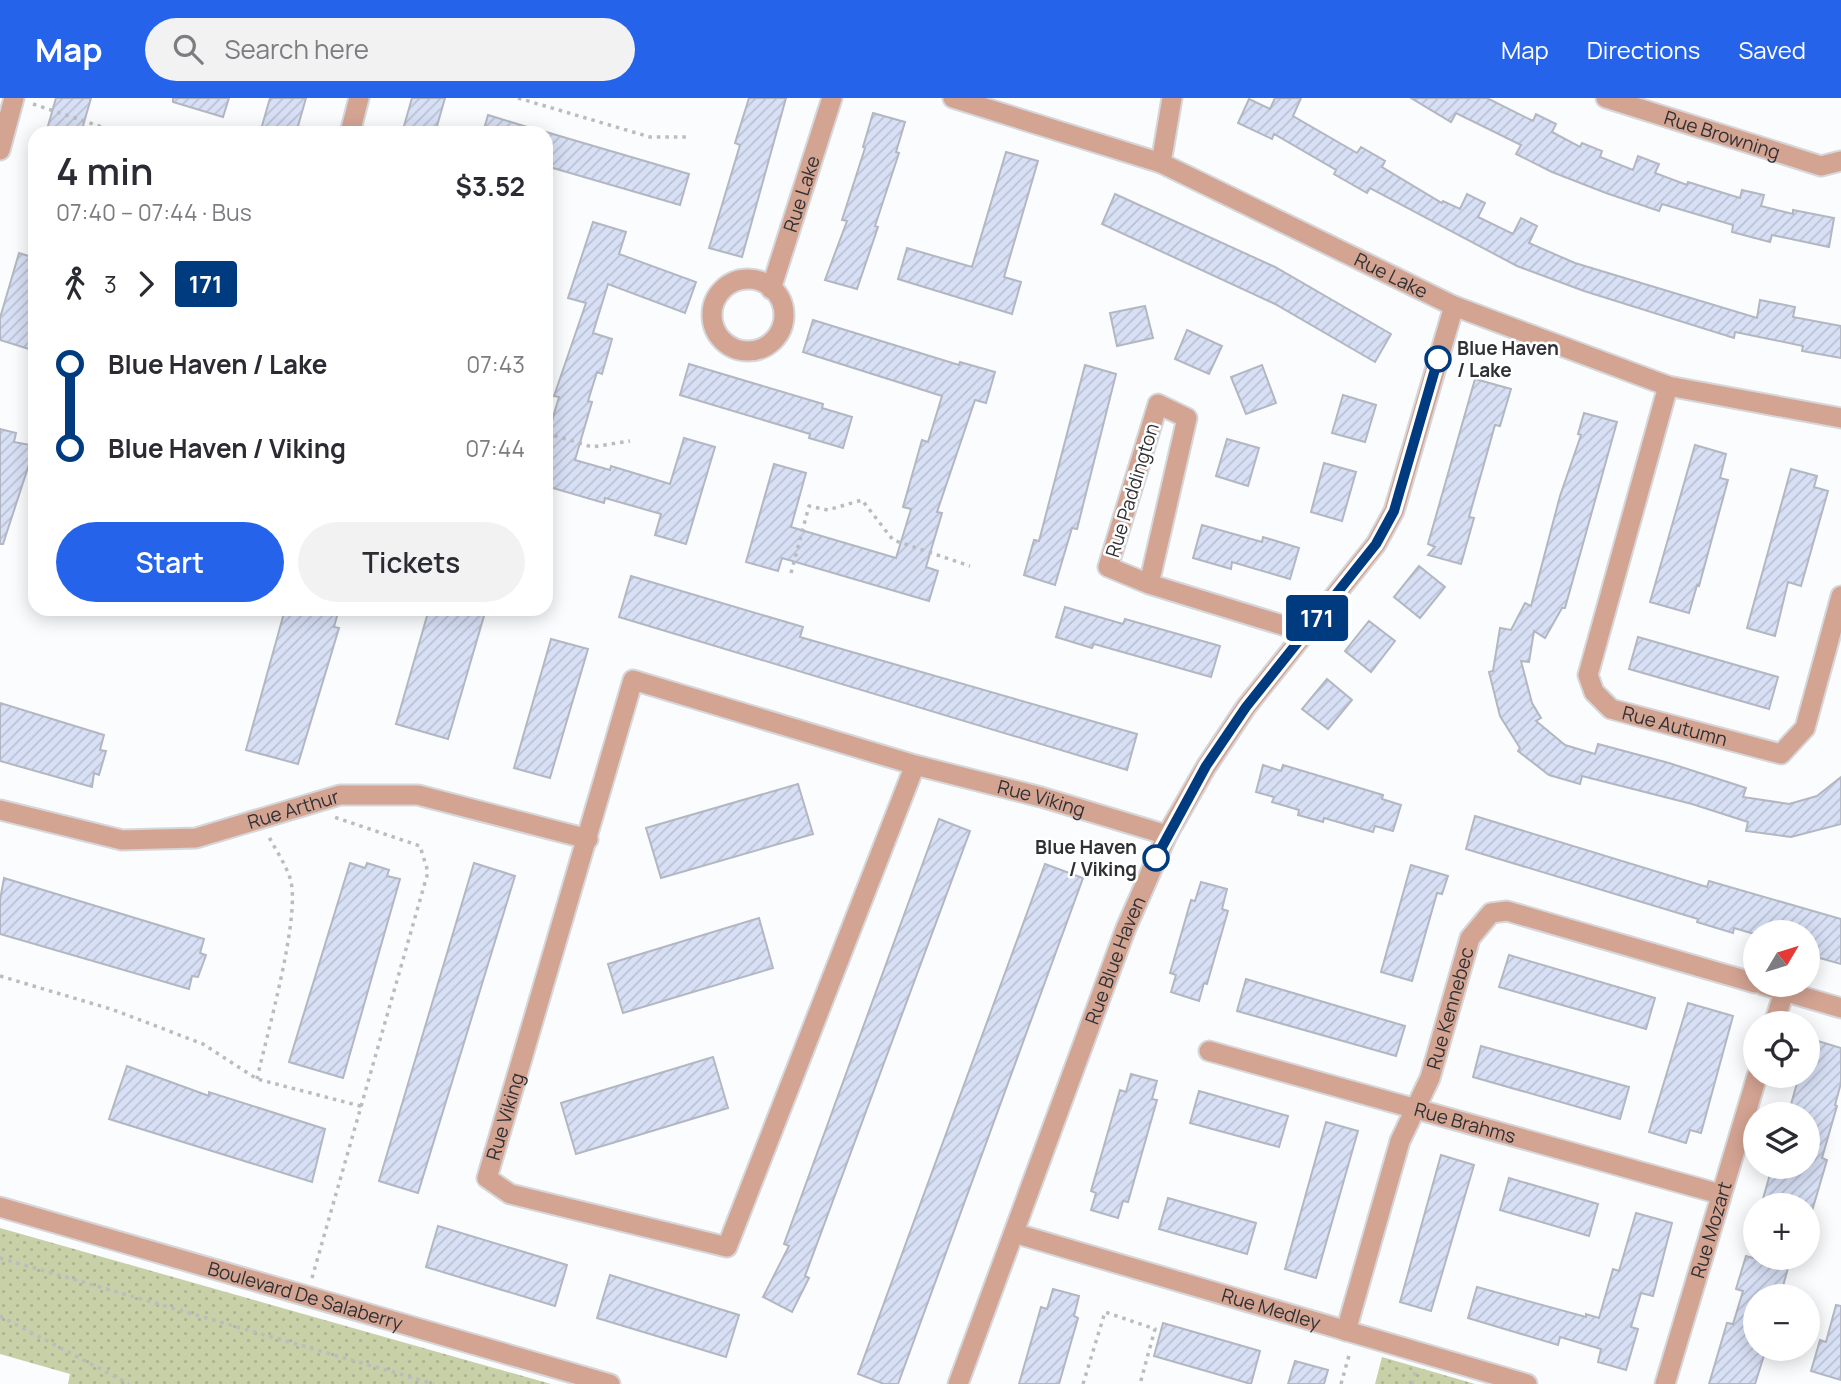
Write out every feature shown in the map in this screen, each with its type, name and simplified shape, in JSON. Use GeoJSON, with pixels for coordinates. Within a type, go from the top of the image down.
{"type":"FeatureCollection","features":[{"type":"Feature","properties":{"kind":"street"},"geometry":{"type":"LineString","coordinates":[[0,150],[14,98]]}},
{"type":"Feature","properties":{"kind":"street"},"geometry":{"type":"LineString","coordinates":[[353,126],[359,98]]}},
{"type":"Feature","properties":{"kind":"street","name":"Rue Lake"},"geometry":{"type":"LineString","coordinates":[[771,289],[832,98]]}},
{"type":"Feature","properties":{"kind":"street","name":"Rue Lake"},"geometry":{"type":"LineString","coordinates":[[953,98],[1161,163],[1454,306],[1668,386],[1841,418]]}},
{"type":"Feature","properties":{"kind":"street"},"geometry":{"type":"LineString","coordinates":[[1161,163],[1172,98]]}},
{"type":"Feature","properties":{"kind":"street","name":"Rue Browning"},"geometry":{"type":"LineString","coordinates":[[1612,99],[1821,166],[1841,160]]}},
{"type":"Feature","properties":{"kind":"street","name":"Rue Blue Haven"},"geometry":{"type":"LineString","coordinates":[[958,1384],[1126,928],[1167,835],[1206,766],[1246,707],[1376,544],[1394,511],[1454,306]]}},
{"type":"Feature","properties":{"kind":"street","name":"Rue Autumn"},"geometry":{"type":"LineString","coordinates":[[1668,386],[1588,675],[1594,692],[1611,709],[1781,754],[1805,728],[1841,596]]}},
{"type":"Feature","properties":{"kind":"street","name":"Rue Paddington"},"geometry":{"type":"LineString","coordinates":[[1149,584],[1187,418],[1158,404],[1108,567],[1149,584],[1305,632]]}},
{"type":"Feature","properties":{"kind":"street","name":"Rue Viking"},"geometry":{"type":"LineString","coordinates":[[915,765],[727,1247],[510,1194],[487,1178],[633,680],[915,765],[1041,797],[1167,835]]}},
{"type":"Feature","properties":{"kind":"street","name":"Rue Arthur"},"geometry":{"type":"LineString","coordinates":[[0,810],[122,840],[196,838],[340,795],[418,795],[588,839]]}},
{"type":"Feature","properties":{"kind":"street","name":"Rue Kennebec"},"geometry":{"type":"LineString","coordinates":[[1349,1340],[1400,1141],[1430,1078],[1470,938],[1491,913],[1507,911],[1743,980]]}},
{"type":"Feature","properties":{"kind":"street"},"geometry":{"type":"LineString","coordinates":[[1805,998],[1841,1008]]}},
{"type":"Feature","properties":{"kind":"street","name":"Rue Brahms"},"geometry":{"type":"LineString","coordinates":[[1209,1051],[1720,1194]]}},
{"type":"Feature","properties":{"kind":"street","name":"Rue Mozart"},"geometry":{"type":"LineString","coordinates":[[1665,1384],[1753,1088]]}},
{"type":"Feature","properties":{"kind":"street","name":"Boulevard De Salaberry"},"geometry":{"type":"LineString","coordinates":[[0,1207],[610,1384]]}},
{"type":"Feature","properties":{"kind":"street","name":"Rue Medley"},"geometry":{"type":"LineString","coordinates":[[1014,1233],[1349,1340],[1527,1384]]}},
{"type":"Feature","properties":{"kind":"path"},"geometry":{"type":"LineString","coordinates":[[14,98],[99,126]]}},
{"type":"Feature","properties":{"kind":"path"},"geometry":{"type":"LineString","coordinates":[[518,98],[650,137],[687,137]]}},
{"type":"Feature","properties":{"kind":"path"},"geometry":{"type":"LineString","coordinates":[[553,435],[592,447],[630,441]]}},
{"type":"Feature","properties":{"kind":"path"},"geometry":{"type":"LineString","coordinates":[[791,573],[809,506],[828,510],[862,499],[893,540],[970,566]]}},
{"type":"Feature","properties":{"kind":"path"},"geometry":{"type":"LineString","coordinates":[[312,1278],[364,1107],[428,872],[420,846],[328,815]]}},
{"type":"Feature","properties":{"kind":"path"},"geometry":{"type":"LineString","coordinates":[[257,1079],[285,956],[291,914],[291,879],[268,834],[280,830]]}},
{"type":"Feature","properties":{"kind":"path"},"geometry":{"type":"LineString","coordinates":[[0,976],[114,1010],[203,1044],[257,1079],[364,1107]]}},
{"type":"Feature","properties":{"kind":"path"},"geometry":{"type":"LineString","coordinates":[[0,1258],[433,1384]]}},
{"type":"Feature","properties":{"kind":"path"},"geometry":{"type":"LineString","coordinates":[[1083,1384],[1105,1312],[1155,1329],[1140,1384]]}},
{"type":"Feature","properties":{"kind":"path"},"geometry":{"type":"LineString","coordinates":[[0,1316],[129,1384]]}},
{"type":"Feature","properties":{"kind":"path"},"geometry":{"type":"LineString","coordinates":[[1341,1384],[1349,1340]]}},
{"type":"Feature","properties":{"kind":"path"},"geometry":{"type":"LineString","coordinates":[[1412,1384],[1416,1367]]}},
{"type":"Feature","properties":{"kind":"green space"},"geometry":{"type":"Polygon","coordinates":[[[0,1228],[551,1384],[68,1384],[70,1374],[0,1354],[0,1228]]]}},
{"type":"Feature","properties":{"kind":"green space"},"geometry":{"type":"Polygon","coordinates":[[[1382,1357],[1475,1384],[1375,1384],[1382,1357]]]}},
{"type":"Feature","properties":{"kind":"building"},"geometry":{"type":"Polygon","coordinates":[[[56,98],[91,98],[83,126],[48,126],[56,98]]]}},
{"type":"Feature","properties":{"kind":"building"},"geometry":{"type":"Polygon","coordinates":[[[173,98],[229,98],[223,117],[173,102],[173,98]]]}},
{"type":"Feature","properties":{"kind":"building"},"geometry":{"type":"Polygon","coordinates":[[[270,98],[306,98],[298,126],[262,126],[270,98]]]}},
{"type":"Feature","properties":{"kind":"building"},"geometry":{"type":"Polygon","coordinates":[[[412,98],[445,98],[437,126],[404,126],[412,98]]]}},
{"type":"Feature","properties":{"kind":"building"},"geometry":{"type":"Polygon","coordinates":[[[749,98],[786,98],[742,257],[709,248],[740,145],[735,143],[749,98]]]}},
{"type":"Feature","properties":{"kind":"building"},"geometry":{"type":"Polygon","coordinates":[[[1275,98],[1301,98],[1293,116],[1357,153],[1361,147],[1385,161],[1382,167],[1442,203],[1443,201],[1460,209],[1467,194],[1485,203],[1478,217],[1513,234],[1521,218],[1537,226],[1529,243],[1575,263],[1757,318],[1760,300],[1795,307],[1793,317],[1841,326],[1841,358],[1802,351],[1803,346],[1735,332],[1734,338],[1584,291],[1517,266],[1370,188],[1367,193],[1334,174],[1336,170],[1274,134],[1272,139],[1238,123],[1249,99],[1270,109],[1275,98]]]}},
{"type":"Feature","properties":{"kind":"building"},"geometry":{"type":"Polygon","coordinates":[[[1411,98],[1487,98],[1533,121],[1536,114],[1556,124],[1552,132],[1580,147],[1582,143],[1602,151],[1600,157],[1633,170],[1638,156],[1659,164],[1655,173],[1687,185],[1688,182],[1740,198],[1742,190],[1764,195],[1761,206],[1793,214],[1793,210],[1834,218],[1829,247],[1772,235],[1770,242],[1732,232],[1733,225],[1662,204],[1659,211],[1606,193],[1552,172],[1516,154],[1521,145],[1456,113],[1451,122],[1411,98]]]}},
{"type":"Feature","properties":{"kind":"building"},"geometry":{"type":"Polygon","coordinates":[[[873,113],[905,122],[896,152],[899,153],[875,226],[878,227],[857,289],[825,280],[847,221],[842,220],[873,113]]]}},
{"type":"Feature","properties":{"kind":"building"},"geometry":{"type":"Polygon","coordinates":[[[488,115],[524,126],[485,126],[488,115]]]}},
{"type":"Feature","properties":{"kind":"building"},"geometry":{"type":"Polygon","coordinates":[[[553,134],[689,174],[680,205],[553,168],[553,134]]]}},
{"type":"Feature","properties":{"kind":"building"},"geometry":{"type":"Polygon","coordinates":[[[1006,152],[1038,161],[1004,277],[1021,282],[1012,314],[898,279],[907,248],[972,267],[1006,152]]]}},
{"type":"Feature","properties":{"kind":"building"},"geometry":{"type":"Polygon","coordinates":[[[1115,194],[1275,267],[1391,334],[1375,362],[1275,304],[1102,224],[1115,194]]]}},
{"type":"Feature","properties":{"kind":"building"},"geometry":{"type":"Polygon","coordinates":[[[593,222],[626,232],[619,254],[696,282],[685,313],[608,284],[593,333],[612,339],[602,374],[597,372],[588,401],[592,402],[575,460],[610,470],[611,466],[670,484],[684,438],[715,447],[686,544],[655,535],[661,514],[605,498],[604,503],[553,488],[553,417],[559,397],[554,396],[586,303],[568,298],[593,222]]]}},
{"type":"Feature","properties":{"kind":"building"},"geometry":{"type":"Polygon","coordinates":[[[19,253],[28,256],[28,349],[0,340],[0,318],[19,253]]]}},
{"type":"Feature","properties":{"kind":"building"},"geometry":{"type":"Polygon","coordinates":[[[1145,306],[1153,338],[1117,346],[1110,313],[1145,306]]]}},
{"type":"Feature","properties":{"kind":"building"},"geometry":{"type":"Polygon","coordinates":[[[813,320],[959,365],[960,362],[995,372],[986,403],[975,400],[937,512],[942,513],[926,567],[938,571],[929,601],[782,558],[778,571],[746,562],[774,464],[806,473],[791,527],[896,558],[911,509],[903,507],[922,440],[928,442],[942,396],[803,352],[813,320]]]}},
{"type":"Feature","properties":{"kind":"building"},"geometry":{"type":"Polygon","coordinates":[[[1187,330],[1222,346],[1209,374],[1175,359],[1187,330]]]}},
{"type":"Feature","properties":{"kind":"building"},"geometry":{"type":"Polygon","coordinates":[[[689,364],[823,404],[822,408],[852,417],[843,448],[809,438],[810,434],[680,395],[689,364]]]}},
{"type":"Feature","properties":{"kind":"building"},"geometry":{"type":"Polygon","coordinates":[[[1085,365],[1116,374],[1077,529],[1072,528],[1055,585],[1024,575],[1034,540],[1039,541],[1085,365]]]}},
{"type":"Feature","properties":{"kind":"building"},"geometry":{"type":"Polygon","coordinates":[[[1262,365],[1276,403],[1246,414],[1231,377],[1262,365]]]}},
{"type":"Feature","properties":{"kind":"building"},"geometry":{"type":"Polygon","coordinates":[[[1475,379],[1511,389],[1500,426],[1495,425],[1469,517],[1474,518],[1461,564],[1428,555],[1435,547],[1428,544],[1475,379]]]}},
{"type":"Feature","properties":{"kind":"building"},"geometry":{"type":"Polygon","coordinates":[[[1343,395],[1376,405],[1365,442],[1332,433],[1343,395]]]}},
{"type":"Feature","properties":{"kind":"building"},"geometry":{"type":"Polygon","coordinates":[[[1584,413],[1617,422],[1565,608],[1562,608],[1545,638],[1534,631],[1529,662],[1521,661],[1532,703],[1541,718],[1536,721],[1565,745],[1595,754],[1598,744],[1669,763],[1746,788],[1743,797],[1789,804],[1817,796],[1841,777],[1841,824],[1791,837],[1746,831],[1748,822],[1692,804],[1582,776],[1580,784],[1549,775],[1518,751],[1520,748],[1500,716],[1489,672],[1493,671],[1500,628],[1511,630],[1525,603],[1531,606],[1560,496],[1581,435],[1578,434],[1584,413]]]}},
{"type":"Feature","properties":{"kind":"building"},"geometry":{"type":"Polygon","coordinates":[[[0,429],[16,433],[14,442],[28,445],[28,467],[3,544],[0,544],[0,429]]]}},
{"type":"Feature","properties":{"kind":"building"},"geometry":{"type":"Polygon","coordinates":[[[1227,439],[1259,448],[1248,486],[1216,476],[1227,439]]]}},
{"type":"Feature","properties":{"kind":"building"},"geometry":{"type":"Polygon","coordinates":[[[1695,445],[1726,454],[1720,478],[1728,480],[1689,613],[1650,602],[1695,445]]]}},
{"type":"Feature","properties":{"kind":"building"},"geometry":{"type":"Polygon","coordinates":[[[1324,463],[1356,472],[1342,521],[1311,512],[1324,463]]]}},
{"type":"Feature","properties":{"kind":"building"},"geometry":{"type":"Polygon","coordinates":[[[1791,469],[1817,476],[1814,487],[1828,491],[1801,586],[1788,582],[1775,636],[1747,628],[1791,469]]]}},
{"type":"Feature","properties":{"kind":"building"},"geometry":{"type":"Polygon","coordinates":[[[1202,525],[1262,542],[1263,537],[1299,548],[1290,579],[1232,562],[1231,569],[1193,558],[1202,525]]]}},
{"type":"Feature","properties":{"kind":"building"},"geometry":{"type":"Polygon","coordinates":[[[1419,566],[1445,587],[1420,618],[1394,597],[1419,566]]]}},
{"type":"Feature","properties":{"kind":"building"},"geometry":{"type":"Polygon","coordinates":[[[631,576],[803,627],[800,637],[1137,734],[1127,770],[619,617],[631,576]]]}},
{"type":"Feature","properties":{"kind":"building"},"geometry":{"type":"Polygon","coordinates":[[[1065,607],[1123,624],[1125,619],[1220,646],[1211,677],[1094,644],[1092,648],[1056,637],[1065,607]]]}},
{"type":"Feature","properties":{"kind":"building"},"geometry":{"type":"Polygon","coordinates":[[[283,616],[337,616],[334,627],[339,628],[298,764],[246,750],[283,616]]]}},
{"type":"Feature","properties":{"kind":"building"},"geometry":{"type":"Polygon","coordinates":[[[427,616],[484,616],[448,739],[396,724],[427,616]]]}},
{"type":"Feature","properties":{"kind":"building"},"geometry":{"type":"Polygon","coordinates":[[[1369,621],[1395,641],[1371,672],[1345,651],[1369,621]]]}},
{"type":"Feature","properties":{"kind":"building"},"geometry":{"type":"Polygon","coordinates":[[[1638,637],[1778,677],[1769,709],[1629,669],[1638,637]]]}},
{"type":"Feature","properties":{"kind":"building"},"geometry":{"type":"Polygon","coordinates":[[[551,639],[588,649],[550,778],[514,768],[551,639]]]}},
{"type":"Feature","properties":{"kind":"building"},"geometry":{"type":"Polygon","coordinates":[[[1327,679],[1352,700],[1328,729],[1302,709],[1327,679]]]}},
{"type":"Feature","properties":{"kind":"building"},"geometry":{"type":"Polygon","coordinates":[[[0,703],[104,735],[100,750],[106,751],[99,775],[94,773],[92,787],[0,761],[0,703]]]}},
{"type":"Feature","properties":{"kind":"building"},"geometry":{"type":"Polygon","coordinates":[[[1263,765],[1281,771],[1283,765],[1383,795],[1382,799],[1401,805],[1393,831],[1375,826],[1373,832],[1324,818],[1323,822],[1298,815],[1299,810],[1272,802],[1274,797],[1256,792],[1263,765]]]}},
{"type":"Feature","properties":{"kind":"building"},"geometry":{"type":"Polygon","coordinates":[[[798,784],[813,834],[661,878],[646,828],[798,784]]]}},
{"type":"Feature","properties":{"kind":"building"},"geometry":{"type":"Polygon","coordinates":[[[1475,816],[1707,887],[1709,881],[1841,919],[1841,964],[1820,958],[1820,920],[1743,920],[1743,931],[1734,928],[1733,933],[1697,922],[1698,919],[1466,849],[1475,816]]]}},
{"type":"Feature","properties":{"kind":"building"},"geometry":{"type":"Polygon","coordinates":[[[939,819],[970,831],[805,1276],[809,1278],[792,1312],[763,1297],[789,1246],[784,1244],[939,819]]]}},
{"type":"Feature","properties":{"kind":"building"},"geometry":{"type":"Polygon","coordinates":[[[350,863],[365,868],[367,863],[389,870],[387,876],[400,879],[343,1078],[289,1062],[350,863]]]}},
{"type":"Feature","properties":{"kind":"building"},"geometry":{"type":"Polygon","coordinates":[[[474,863],[515,876],[418,1193],[379,1181],[474,863]]]}},
{"type":"Feature","properties":{"kind":"building"},"geometry":{"type":"Polygon","coordinates":[[[1045,864],[1083,878],[898,1384],[884,1384],[858,1374],[1045,864]]]}},
{"type":"Feature","properties":{"kind":"building"},"geometry":{"type":"Polygon","coordinates":[[[1411,865],[1448,876],[1442,894],[1437,893],[1412,981],[1381,972],[1411,865]]]}},
{"type":"Feature","properties":{"kind":"building"},"geometry":{"type":"Polygon","coordinates":[[[4,878],[204,939],[200,953],[206,955],[198,977],[192,976],[189,989],[0,934],[0,900],[4,878]]]}},
{"type":"Feature","properties":{"kind":"building"},"geometry":{"type":"Polygon","coordinates":[[[1201,882],[1227,889],[1222,909],[1228,911],[1207,984],[1204,983],[1199,1001],[1171,992],[1176,975],[1170,973],[1191,900],[1195,901],[1201,882]]]}},
{"type":"Feature","properties":{"kind":"building"},"geometry":{"type":"Polygon","coordinates":[[[759,918],[773,968],[623,1013],[608,964],[759,918]]]}},
{"type":"Feature","properties":{"kind":"building"},"geometry":{"type":"Polygon","coordinates":[[[1509,955],[1655,998],[1646,1029],[1499,987],[1509,955]]]}},
{"type":"Feature","properties":{"kind":"building"},"geometry":{"type":"Polygon","coordinates":[[[1246,979],[1405,1026],[1396,1056],[1237,1011],[1246,979]]]}},
{"type":"Feature","properties":{"kind":"building"},"geometry":{"type":"Polygon","coordinates":[[[1688,1003],[1733,1016],[1701,1133],[1690,1130],[1686,1143],[1649,1132],[1688,1003]]]}},
{"type":"Feature","properties":{"kind":"building"},"geometry":{"type":"Polygon","coordinates":[[[1820,1042],[1841,1048],[1841,1083],[1822,1158],[1827,1160],[1817,1193],[1765,1193],[1769,1179],[1820,1179],[1820,1102],[1792,1102],[1796,1088],[1820,1088],[1820,1042]]]}},
{"type":"Feature","properties":{"kind":"building"},"geometry":{"type":"Polygon","coordinates":[[[1481,1046],[1629,1087],[1620,1119],[1473,1077],[1481,1046]]]}},
{"type":"Feature","properties":{"kind":"building"},"geometry":{"type":"Polygon","coordinates":[[[713,1057],[728,1108],[576,1154],[561,1103],[713,1057]]]}},
{"type":"Feature","properties":{"kind":"building"},"geometry":{"type":"Polygon","coordinates":[[[127,1066],[209,1096],[209,1092],[325,1129],[312,1182],[109,1119],[127,1066]]]}},
{"type":"Feature","properties":{"kind":"building"},"geometry":{"type":"Polygon","coordinates":[[[1131,1074],[1157,1081],[1152,1099],[1157,1100],[1128,1202],[1123,1201],[1118,1218],[1091,1210],[1096,1193],[1091,1191],[1120,1090],[1126,1092],[1131,1074]]]}},
{"type":"Feature","properties":{"kind":"building"},"geometry":{"type":"Polygon","coordinates":[[[1199,1091],[1288,1116],[1279,1147],[1190,1123],[1199,1091]]]}},
{"type":"Feature","properties":{"kind":"building"},"geometry":{"type":"Polygon","coordinates":[[[1326,1122],[1358,1131],[1316,1278],[1285,1269],[1326,1122]]]}},
{"type":"Feature","properties":{"kind":"building"},"geometry":{"type":"Polygon","coordinates":[[[1441,1155],[1474,1165],[1431,1311],[1400,1302],[1441,1155]]]}},
{"type":"Feature","properties":{"kind":"building"},"geometry":{"type":"Polygon","coordinates":[[[1509,1178],[1598,1204],[1589,1236],[1500,1210],[1509,1178]]]}},
{"type":"Feature","properties":{"kind":"building"},"geometry":{"type":"Polygon","coordinates":[[[1168,1198],[1256,1223],[1247,1254],[1159,1229],[1168,1198]]]}},
{"type":"Feature","properties":{"kind":"building"},"geometry":{"type":"Polygon","coordinates":[[[1636,1213],[1672,1223],[1653,1296],[1641,1293],[1631,1327],[1638,1329],[1626,1370],[1598,1362],[1601,1349],[1560,1337],[1558,1345],[1468,1318],[1477,1287],[1586,1317],[1586,1314],[1599,1318],[1613,1269],[1619,1271],[1636,1213]]]}},
{"type":"Feature","properties":{"kind":"building"},"geometry":{"type":"Polygon","coordinates":[[[438,1226],[567,1265],[555,1306],[426,1267],[438,1226]]]}},
{"type":"Feature","properties":{"kind":"building"},"geometry":{"type":"Polygon","coordinates":[[[1743,1266],[1743,1270],[1787,1270],[1784,1284],[1743,1284],[1743,1291],[1736,1289],[1743,1266]]]}},
{"type":"Feature","properties":{"kind":"building"},"geometry":{"type":"Polygon","coordinates":[[[610,1275],[739,1315],[726,1357],[597,1318],[610,1275]]]}},
{"type":"Feature","properties":{"kind":"building"},"geometry":{"type":"Polygon","coordinates":[[[1053,1289],[1079,1296],[1074,1316],[1078,1318],[1059,1384],[1019,1384],[1041,1307],[1047,1309],[1053,1289]]]}},
{"type":"Feature","properties":{"kind":"building"},"geometry":{"type":"Polygon","coordinates":[[[1743,1291],[1743,1361],[1762,1361],[1755,1384],[1709,1384],[1727,1323],[1733,1324],[1743,1291]]]}},
{"type":"Feature","properties":{"kind":"building"},"geometry":{"type":"Polygon","coordinates":[[[1836,1305],[1841,1306],[1841,1380],[1811,1371],[1814,1361],[1820,1361],[1820,1340],[1826,1342],[1836,1305]]]}},
{"type":"Feature","properties":{"kind":"building"},"geometry":{"type":"Polygon","coordinates":[[[1163,1323],[1260,1351],[1251,1384],[1154,1356],[1163,1323]]]}},
{"type":"Feature","properties":{"kind":"building"},"geometry":{"type":"Polygon","coordinates":[[[1295,1361],[1328,1370],[1324,1384],[1288,1384],[1295,1361]]]}},
{"type":"Feature","properties":{"kind":"bus line","name":"171"},"geometry":{"type":"LineString","coordinates":[[1156,858],[1206,766],[1246,707],[1376,544],[1394,511],[1438,359]]}},
{"type":"Feature","properties":{"kind":"place","name":"Blue Haven / Lake"},"geometry":{"type":"Point","coordinates":[1438,359]}},
{"type":"Feature","properties":{"kind":"place","name":"Blue Haven / Viking"},"geometry":{"type":"Point","coordinates":[1156,858]}}]}
